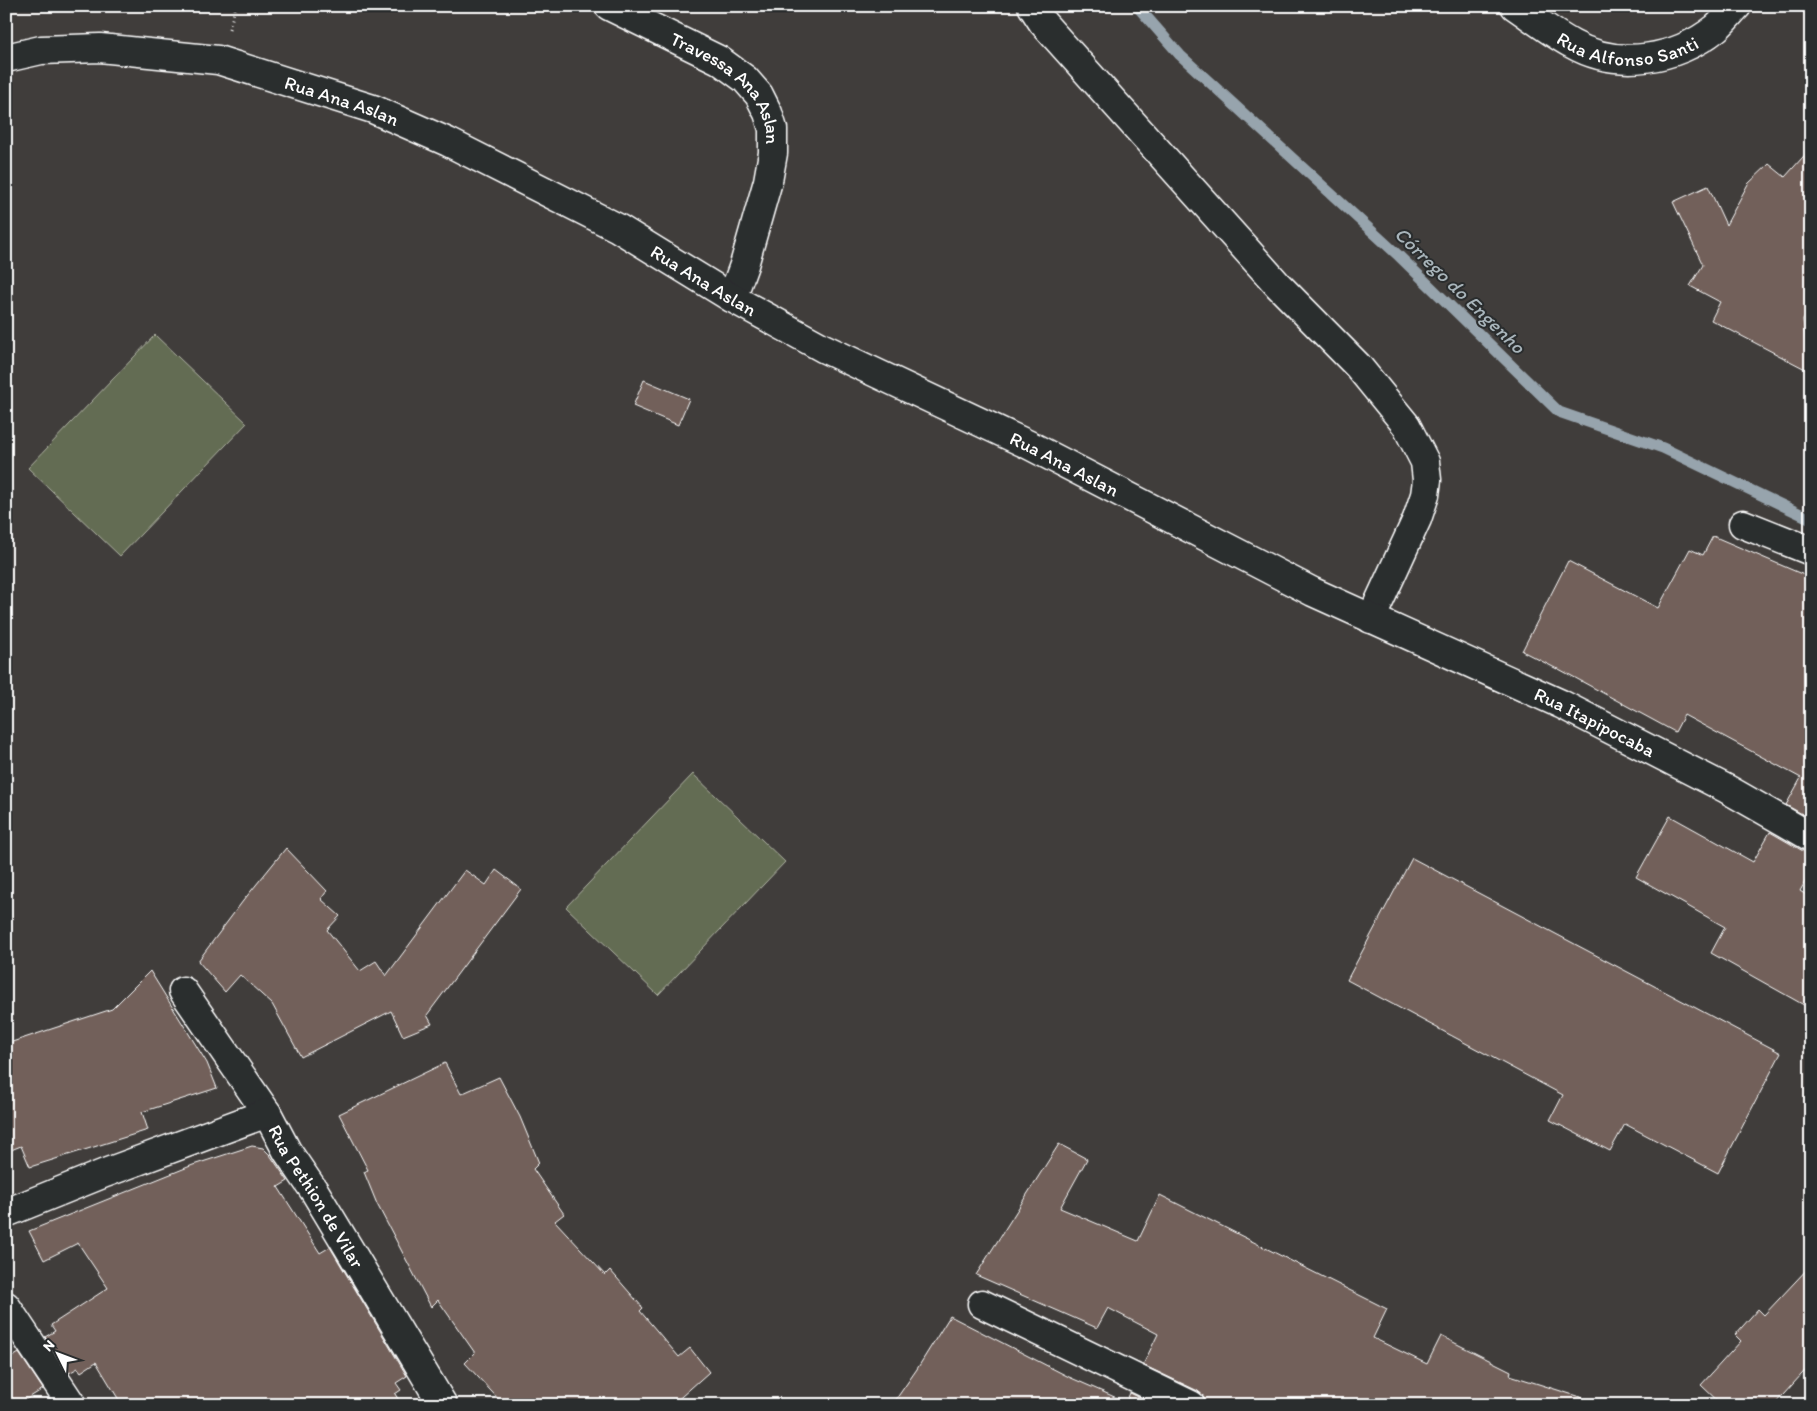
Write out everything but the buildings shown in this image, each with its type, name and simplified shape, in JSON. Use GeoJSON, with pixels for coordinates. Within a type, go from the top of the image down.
{"type":"FeatureCollection","features":[{"type":"Feature","properties":{"kind":"street","name":"Travessa Ana Aslan"},"geometry":{"type":"LineString","coordinates":[[609,6],[719,60],[745,79],[760,95],[768,112],[773,129],[773,154],[768,181],[744,265],[732,298]]}},
{"type":"Feature","properties":{"kind":"street"},"geometry":{"type":"LineString","coordinates":[[1032,6],[1043,23],[1266,271],[1358,366],[1410,432],[1422,454],[1427,471],[1425,495],[1417,519],[1372,618]]}},
{"type":"Feature","properties":{"kind":"street","name":"Rua Alfonso Santi"},"geometry":{"type":"LineString","coordinates":[[1515,6],[1573,45],[1594,53],[1630,60],[1662,56],[1688,46],[1716,28],[1737,6]]}},
{"type":"Feature","properties":{"kind":"street","name":"Rua Ana Aslan"},"geometry":{"type":"LineString","coordinates":[[6,58],[41,50],[100,48],[218,60],[372,109],[448,142],[618,228],[732,298],[823,348],[1029,445],[1312,592],[1372,618]]}},
{"type":"Feature","properties":{"kind":"street"},"geometry":{"type":"LineString","coordinates":[[1743,524],[1811,551]]}},
{"type":"Feature","properties":{"kind":"street","name":"Rua Itapipocaba"},"geometry":{"type":"LineString","coordinates":[[1372,618],[1561,704],[1727,789],[1811,837]]}},
{"type":"Feature","properties":{"kind":"street","name":"Rua Pethion de Vilar"},"geometry":{"type":"LineString","coordinates":[[183,991],[267,1113],[287,1151],[315,1192],[443,1405]]}},
{"type":"Feature","properties":{"kind":"street"},"geometry":{"type":"LineString","coordinates":[[6,1213],[105,1173],[267,1113]]}},
{"type":"Feature","properties":{"kind":"street"},"geometry":{"type":"LineString","coordinates":[[982,1304],[1191,1405]]}},
{"type":"Feature","properties":{"kind":"street"},"geometry":{"type":"LineString","coordinates":[[6,1306],[72,1405]]}},
{"type":"Feature","properties":{"kind":"green space"},"geometry":{"type":"Polygon","coordinates":[[[155,335],[247,423],[120,556],[28,468],[155,335]]]}},
{"type":"Feature","properties":{"kind":"green space"},"geometry":{"type":"Polygon","coordinates":[[[693,774],[785,862],[658,995],[566,907],[693,774]]]}},
{"type":"Feature","properties":{"kind":"waterway","name":"Córrego do Engenho"},"geometry":{"type":"LineString","coordinates":[[1137,6],[1180,55],[1399,256],[1559,412],[1663,448],[1811,519]]}}]}
